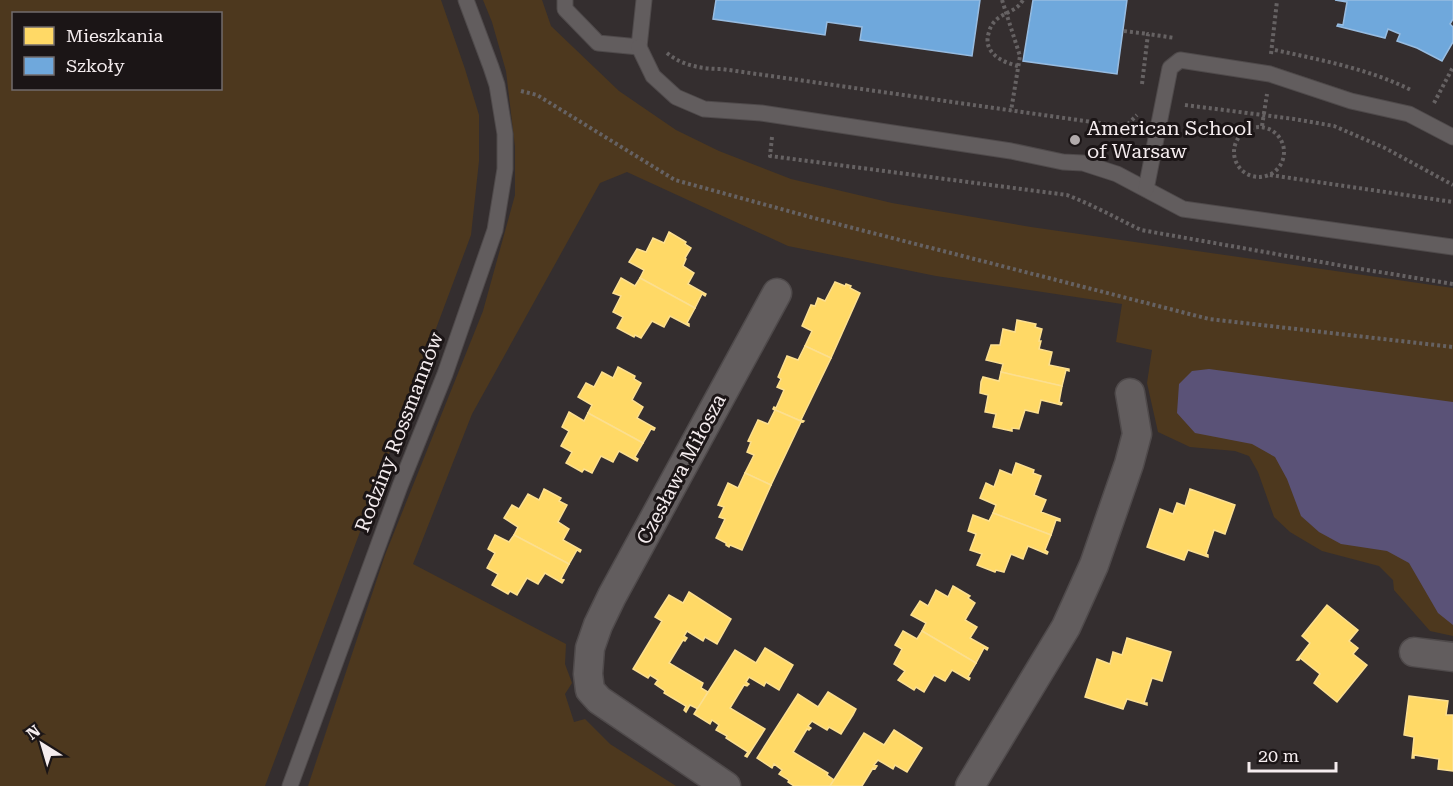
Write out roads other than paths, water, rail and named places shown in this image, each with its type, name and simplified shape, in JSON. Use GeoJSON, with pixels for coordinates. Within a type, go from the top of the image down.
{"type":"FeatureCollection","features":[{"type":"Feature","properties":{"kind":"street","name":"Czesława Miłosza"},"geometry":{"type":"LineString","coordinates":[[726,786],[599,700],[590,690],[588,674],[590,648],[612,596],[777,293]]}},
{"type":"Feature","properties":{"kind":"street"},"geometry":{"type":"LineString","coordinates":[[970,786],[1066,627],[1094,564],[1129,464],[1137,434],[1130,393]]}},
{"type":"Feature","properties":{"kind":"street"},"geometry":{"type":"LineString","coordinates":[[1414,652],[1453,657]]}},
{"type":"Feature","properties":{"kind":"lane","name":"Rodziny Rossmannów"},"geometry":{"type":"LineString","coordinates":[[290,786],[400,486],[445,374],[495,230],[506,169],[505,134],[491,67],[466,0]]}},
{"type":"Feature","properties":{"kind":"lane"},"geometry":{"type":"LineString","coordinates":[[565,0],[565,9],[598,43],[639,47]]}},
{"type":"Feature","properties":{"kind":"lane"},"geometry":{"type":"LineString","coordinates":[[644,0],[639,47],[653,76],[676,97],[704,109],[775,115],[1063,162],[1083,163],[1117,174],[1183,208],[1453,247]]}},
{"type":"Feature","properties":{"kind":"lane"},"geometry":{"type":"LineString","coordinates":[[1146,189],[1170,68],[1180,60],[1270,74],[1351,101],[1409,114],[1453,137]]}},
{"type":"Feature","properties":{"kind":"place","name":"American School of Warsaw"},"geometry":{"type":"Point","coordinates":[1075,140]}}]}
